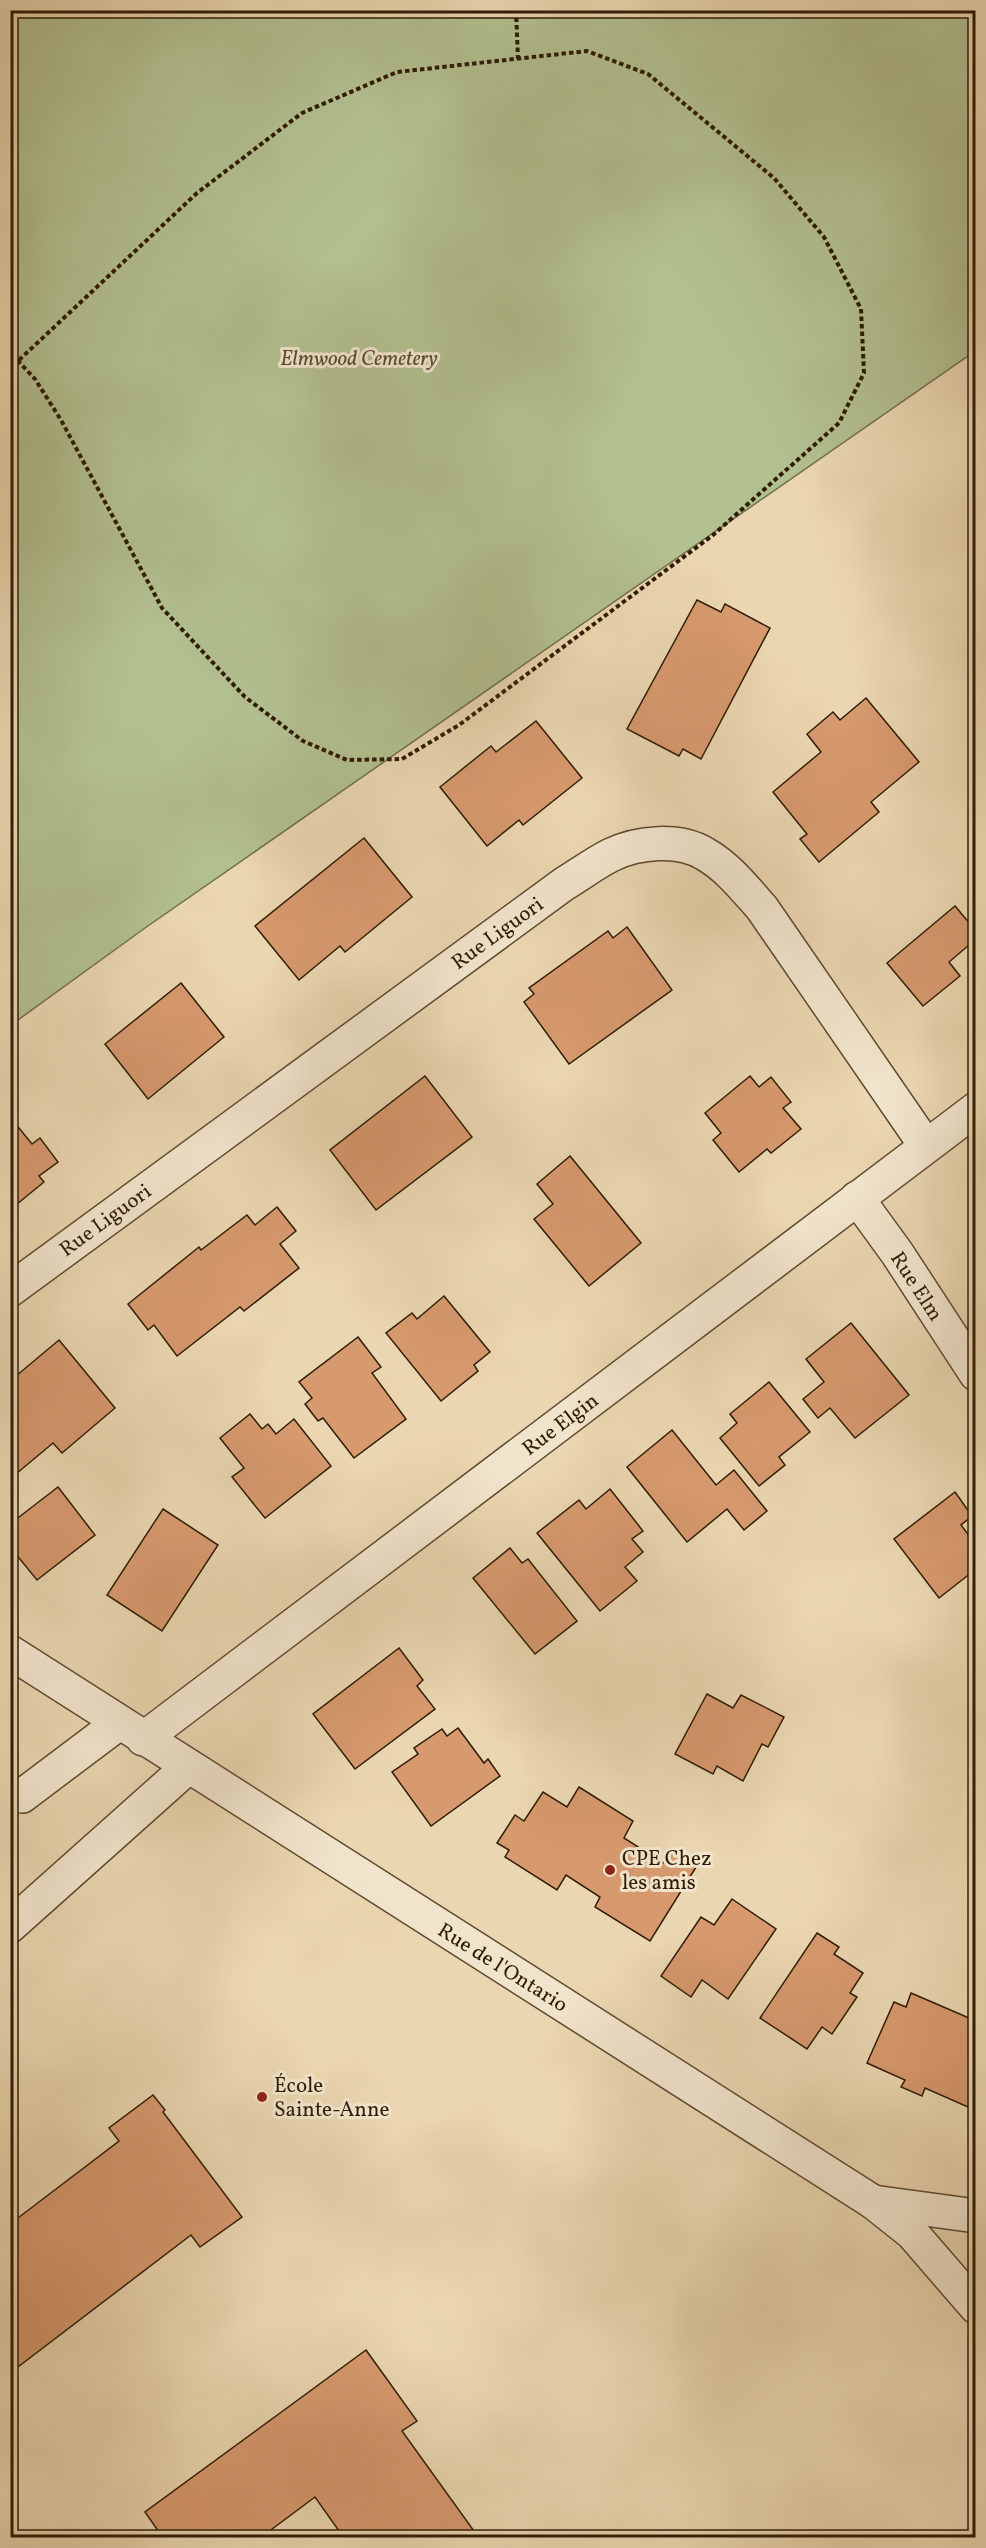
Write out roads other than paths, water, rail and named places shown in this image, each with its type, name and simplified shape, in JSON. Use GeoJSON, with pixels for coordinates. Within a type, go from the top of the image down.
{"type":"FeatureCollection","features":[{"type":"Feature","properties":{"kind":"street","name":"Rue Liguori"},"geometry":{"type":"LineString","coordinates":[[10,1290],[564,884],[612,854],[646,845],[677,844],[705,853],[732,875],[762,908],[926,1146]]}},
{"type":"Feature","properties":{"kind":"street","name":"Rue Elgin"},"geometry":{"type":"LineString","coordinates":[[10,1792],[21,1796],[131,1731],[975,1109]]}},
{"type":"Feature","properties":{"kind":"street","name":"Rue Elm"},"geometry":{"type":"LineString","coordinates":[[857,1198],[897,1253],[975,1374]]}},
{"type":"Feature","properties":{"kind":"street","name":"Rue de l'Ontario"},"geometry":{"type":"LineString","coordinates":[[10,1652],[873,2202],[912,2233],[975,2307]]}},
{"type":"Feature","properties":{"kind":"street"},"geometry":{"type":"LineString","coordinates":[[10,1926],[188,1767]]}},
{"type":"Feature","properties":{"kind":"street"},"geometry":{"type":"LineString","coordinates":[[873,2202],[975,2216]]}},
{"type":"Feature","properties":{"kind":"place","name":"CPE Chez les amis"},"geometry":{"type":"Point","coordinates":[610,1870]}},
{"type":"Feature","properties":{"kind":"place","name":"École Sainte-Anne"},"geometry":{"type":"Point","coordinates":[262,2097]}},
{"type":"Feature","properties":{"kind":"park label","name":"Elmwood Cemetery"},"geometry":{"type":"Point","coordinates":[359,358]}}]}
